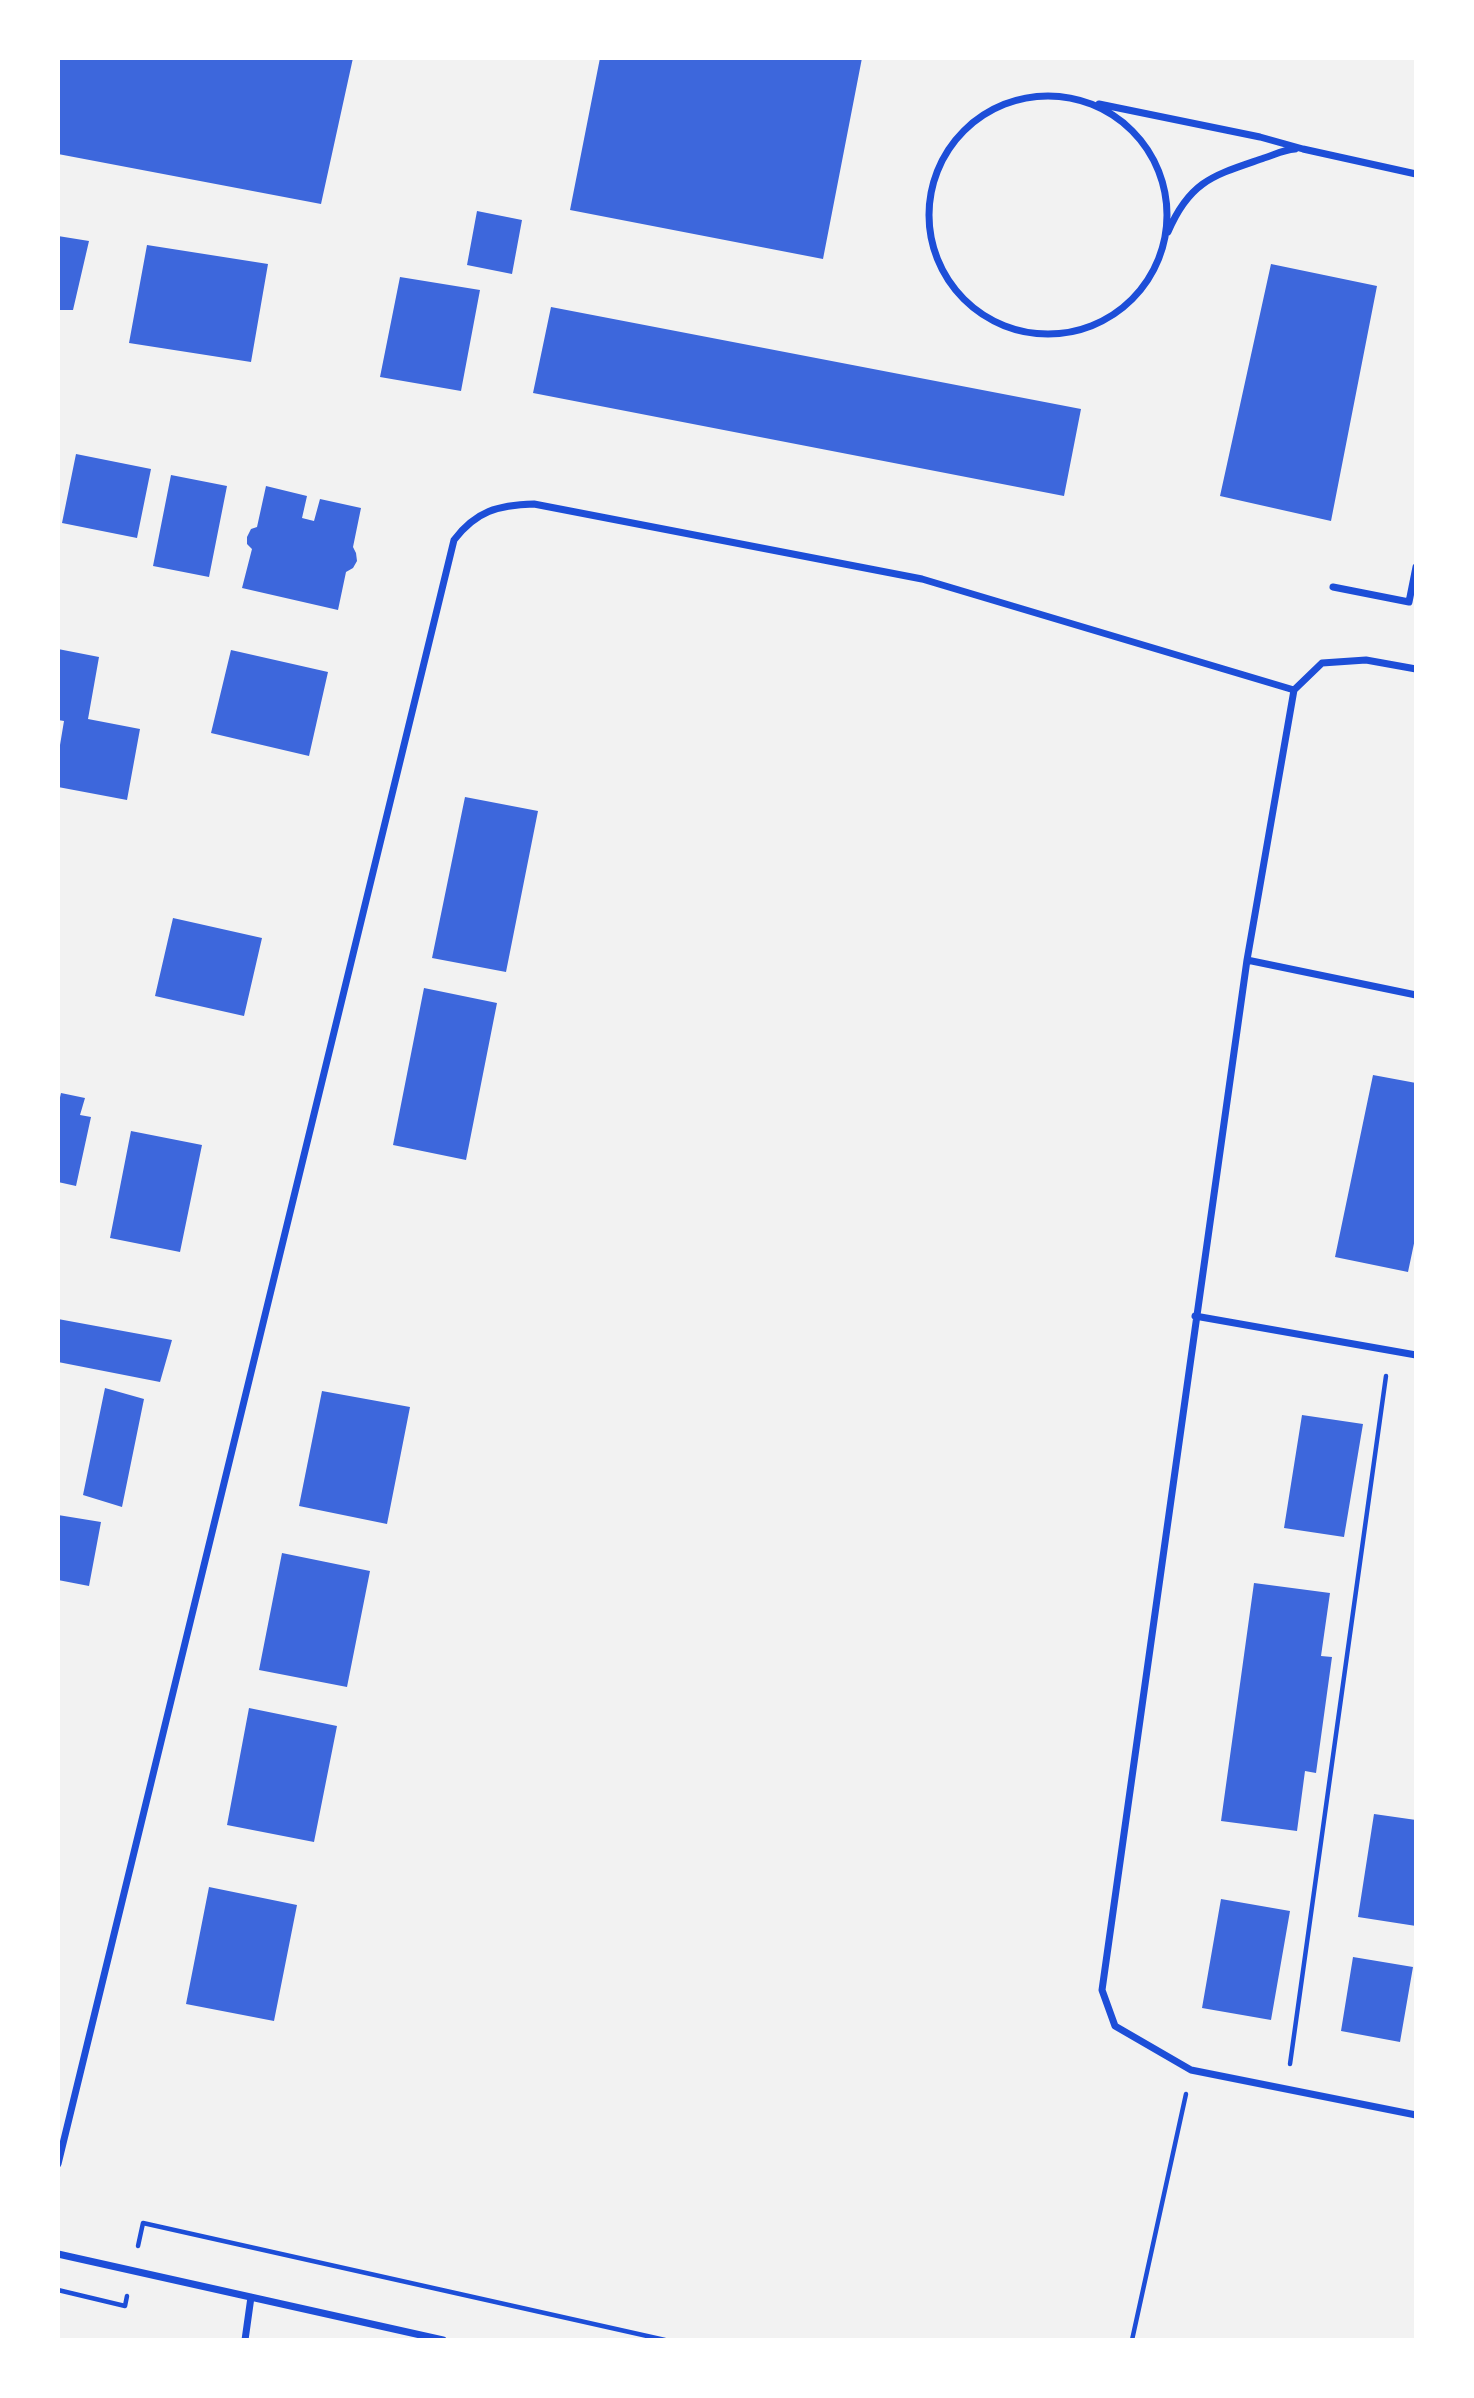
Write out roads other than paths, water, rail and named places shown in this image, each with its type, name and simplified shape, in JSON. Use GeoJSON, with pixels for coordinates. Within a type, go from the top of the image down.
{"type":"FeatureCollection","features":[{"type":"Feature","properties":{"kind":"street"},"geometry":{"type":"LineString","coordinates":[[1303,149],[1282,151],[1212,176],[1203,183],[1185,202],[1149,278],[1125,306],[1109,317],[1073,331],[1032,332],[1012,328],[976,309],[948,280],[932,242],[929,201],[934,182],[951,145],[981,117],[1018,100],[1055,96],[1074,99],[1260,137],[1416,174]]}},
{"type":"Feature","properties":{"kind":"street"},"geometry":{"type":"LineString","coordinates":[[1074,99],[1109,113],[1138,137],[1149,152],[1158,168],[1167,205],[1164,243]]}},
{"type":"Feature","properties":{"kind":"street"},"geometry":{"type":"LineString","coordinates":[[58,2164],[454,540],[474,519],[489,511],[509,505],[534,504],[922,579],[1294,690]]}},
{"type":"Feature","properties":{"kind":"street"},"geometry":{"type":"LineString","coordinates":[[1333,587],[1409,602],[1416,567]]}},
{"type":"Feature","properties":{"kind":"street"},"geometry":{"type":"LineString","coordinates":[[1416,669],[1366,660],[1322,663],[1294,690],[1247,960],[1102,1990],[1115,2026],[1191,2070],[1416,2115]]}},
{"type":"Feature","properties":{"kind":"street"},"geometry":{"type":"LineString","coordinates":[[1247,960],[1416,995]]}},
{"type":"Feature","properties":{"kind":"street"},"geometry":{"type":"LineString","coordinates":[[1195,1316],[1416,1355]]}},
{"type":"Feature","properties":{"kind":"street"},"geometry":{"type":"LineString","coordinates":[[58,2254],[443,2340]]}},
{"type":"Feature","properties":{"kind":"street"},"geometry":{"type":"LineString","coordinates":[[245,2340],[250,2297]]}}]}
